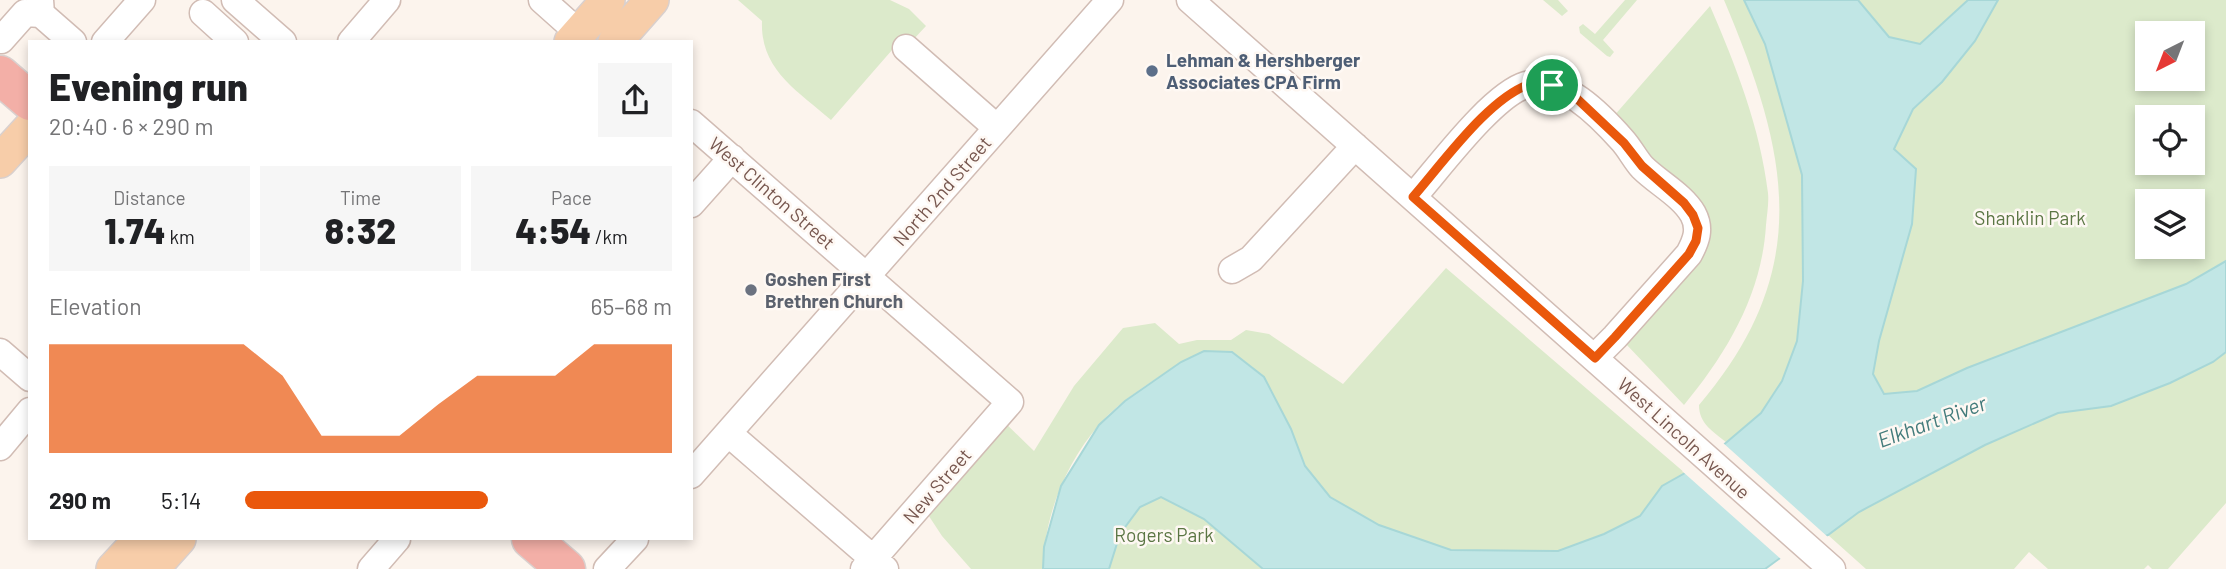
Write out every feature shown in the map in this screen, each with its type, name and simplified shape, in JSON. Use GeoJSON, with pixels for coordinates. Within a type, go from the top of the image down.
{"type":"FeatureCollection","features":[{"type":"Feature","properties":{"kind":"highway"},"geometry":{"type":"LineString","coordinates":[[0,49],[28,98]]}},
{"type":"Feature","properties":{"kind":"highway"},"geometry":{"type":"LineString","coordinates":[[532,540],[566,569]]}},
{"type":"Feature","properties":{"kind":"main road"},"geometry":{"type":"LineString","coordinates":[[617,40],[652,0]]}},
{"type":"Feature","properties":{"kind":"main road"},"geometry":{"type":"LineString","coordinates":[[0,161],[28,130]]}},
{"type":"Feature","properties":{"kind":"main road"},"geometry":{"type":"LineString","coordinates":[[113,569],[140,540]]}},
{"type":"Feature","properties":{"kind":"main road"},"geometry":{"type":"LineString","coordinates":[[152,569],[178,540]]}},
{"type":"Feature","properties":{"kind":"street"},"geometry":{"type":"LineString","coordinates":[[107,40],[142,0]]}},
{"type":"Feature","properties":{"kind":"street"},"geometry":{"type":"LineString","coordinates":[[235,0],[281,40]]}},
{"type":"Feature","properties":{"kind":"street"},"geometry":{"type":"LineString","coordinates":[[353,40],[387,0]]}},
{"type":"Feature","properties":{"kind":"street"},"geometry":{"type":"LineString","coordinates":[[542,0],[588,17]]}},
{"type":"Feature","properties":{"kind":"street","name":"North 2nd Street"},"geometry":{"type":"LineString","coordinates":[[693,473],[1110,0]]}},
{"type":"Feature","properties":{"kind":"street","name":"West Lincoln Avenue"},"geometry":{"type":"LineString","coordinates":[[1190,0],[1832,569]]}},
{"type":"Feature","properties":{"kind":"street"},"geometry":{"type":"LineString","coordinates":[[0,49],[29,7],[70,40]]}},
{"type":"Feature","properties":{"kind":"street"},"geometry":{"type":"LineString","coordinates":[[203,13],[233,40]]}},
{"type":"Feature","properties":{"kind":"street"},"geometry":{"type":"LineString","coordinates":[[906,48],[997,128]]}},
{"type":"Feature","properties":{"kind":"street"},"geometry":{"type":"LineString","coordinates":[[1413,197],[1493,107],[1513,91],[1534,83],[1552,85],[1572,94],[1612,130],[1642,166],[1684,203],[1698,228],[1696,241],[1689,254],[1595,358]]}},
{"type":"Feature","properties":{"kind":"street","name":"West Clinton Street"},"geometry":{"type":"LineString","coordinates":[[693,125],[1010,402]]}},
{"type":"Feature","properties":{"kind":"street"},"geometry":{"type":"LineString","coordinates":[[1233,270],[1251,259],[1355,146]]}},
{"type":"Feature","properties":{"kind":"street"},"geometry":{"type":"LineString","coordinates":[[693,202],[732,158]]}},
{"type":"Feature","properties":{"kind":"street"},"geometry":{"type":"LineString","coordinates":[[0,352],[28,376]]}},
{"type":"Feature","properties":{"kind":"street","name":"New Street"},"geometry":{"type":"LineString","coordinates":[[874,565],[1010,402]]}},
{"type":"Feature","properties":{"kind":"street"},"geometry":{"type":"LineString","coordinates":[[0,447],[28,413]]}},
{"type":"Feature","properties":{"kind":"street"},"geometry":{"type":"LineString","coordinates":[[728,433],[874,565]]}},
{"type":"Feature","properties":{"kind":"street"},"geometry":{"type":"LineString","coordinates":[[371,569],[396,540]]}},
{"type":"Feature","properties":{"kind":"street"},"geometry":{"type":"LineString","coordinates":[[607,569],[634,540]]}},
{"type":"Feature","properties":{"kind":"green space"},"geometry":{"type":"Polygon","coordinates":[[[738,0],[890,0],[909,9],[926,26],[912,41],[899,42],[831,120],[783,78],[767,53],[762,21],[738,0]]]}},
{"type":"Feature","properties":{"kind":"green space"},"geometry":{"type":"Polygon","coordinates":[[[1543,0],[1558,0],[1568,11],[1562,16],[1543,0]]]}},
{"type":"Feature","properties":{"kind":"green space"},"geometry":{"type":"Polygon","coordinates":[[[1625,0],[1637,0],[1603,40],[1614,52],[1610,57],[1580,33],[1579,27],[1583,24],[1595,34],[1625,0]]]}},
{"type":"Feature","properties":{"kind":"green space"},"geometry":{"type":"Polygon","coordinates":[[[1724,0],[1744,0],[1765,44],[1802,175],[1803,281],[1797,341],[1782,381],[1761,413],[1727,443],[1704,422],[1699,405],[1736,354],[1761,305],[1775,257],[1779,208],[1775,159],[1764,108],[1724,0]]]}},
{"type":"Feature","properties":{"kind":"green space","name":"Shanklin Park"},"geometry":{"type":"Polygon","coordinates":[[[1858,0],[2226,0],[2226,261],[2186,284],[1967,368],[1916,391],[1884,394],[1873,374],[1879,341],[1894,149],[1913,109],[1942,82],[1974,41],[1920,44],[1889,37],[1858,0]]]}},
{"type":"Feature","properties":{"kind":"green space"},"geometry":{"type":"Polygon","coordinates":[[[1710,6],[1738,74],[1753,121],[1764,168],[1768,205],[1763,250],[1750,299],[1728,343],[1684,405],[1625,343],[1704,251],[1649,161],[1613,117],[1710,6]]]}},
{"type":"Feature","properties":{"kind":"green space"},"geometry":{"type":"Polygon","coordinates":[[[1446,268],[1685,473],[1662,486],[1640,516],[1604,534],[1558,551],[1451,550],[1379,525],[1330,497],[1305,466],[1291,429],[1181,362],[1117,407],[1087,440],[1067,474],[1052,511],[1043,569],[971,569],[942,536],[921,504],[998,416],[1034,451],[1074,386],[1123,328],[1155,323],[1179,344],[1197,340],[1231,340],[1246,330],[1269,334],[1343,384],[1446,268]]]}},
{"type":"Feature","properties":{"kind":"green space"},"geometry":{"type":"Polygon","coordinates":[[[2226,352],[2226,503],[2168,569],[2152,569],[2148,565],[2144,569],[2048,569],[2029,552],[2014,569],[1866,569],[1828,535],[1859,512],[1985,445],[2058,413],[2111,406],[2170,383],[2213,362],[2226,352]]]}},
{"type":"Feature","properties":{"kind":"green space","name":"Rogers Park"},"geometry":{"type":"Polygon","coordinates":[[[1161,496],[1204,519],[1263,569],[1109,569],[1120,534],[1140,507],[1161,496]]]}},
{"type":"Feature","properties":{"kind":"water","name":"Elkhart River"},"geometry":{"type":"Polygon","coordinates":[[[1744,0],[1858,0],[1889,37],[1920,44],[1968,0],[1998,0],[1975,41],[1942,82],[1913,109],[1894,149],[1916,169],[1912,224],[1879,341],[1873,374],[1884,394],[1917,391],[1967,368],[2186,284],[2226,261],[2226,352],[2213,362],[2170,383],[2111,406],[2058,413],[1985,445],[1859,512],[1828,535],[1794,548],[1765,569],[1263,569],[1204,519],[1161,497],[1140,507],[1120,534],[1109,569],[1043,569],[1044,547],[1061,486],[1099,425],[1125,401],[1181,362],[1204,351],[1232,352],[1264,377],[1291,429],[1305,466],[1330,497],[1379,525],[1451,550],[1558,551],[1604,534],[1640,516],[1662,486],[1701,464],[1761,413],[1782,381],[1797,341],[1803,281],[1802,175],[1765,44],[1744,0]]]}},
{"type":"Feature","properties":{"kind":"pier"},"geometry":{"type":"Polygon","coordinates":[[[1722,442],[1829,538],[1796,551],[1783,561],[1682,471],[1722,442]]]}},
{"type":"Feature","properties":{"kind":"place","name":"Lehman & Hershberger Associates CPA Firm"},"geometry":{"type":"Point","coordinates":[1152,71]}},
{"type":"Feature","properties":{"kind":"place","name":"Goshen First Brethren Church"},"geometry":{"type":"Point","coordinates":[751,290]}},
{"type":"Feature","properties":{"kind":"route"},"geometry":{"type":"LineString","coordinates":[[1534,83],[1552,85],[1572,94],[1602,120],[1642,166],[1684,203],[1698,228],[1696,241],[1689,254],[1595,358],[1413,197],[1500,100],[1523,86],[1534,83]]}}]}
